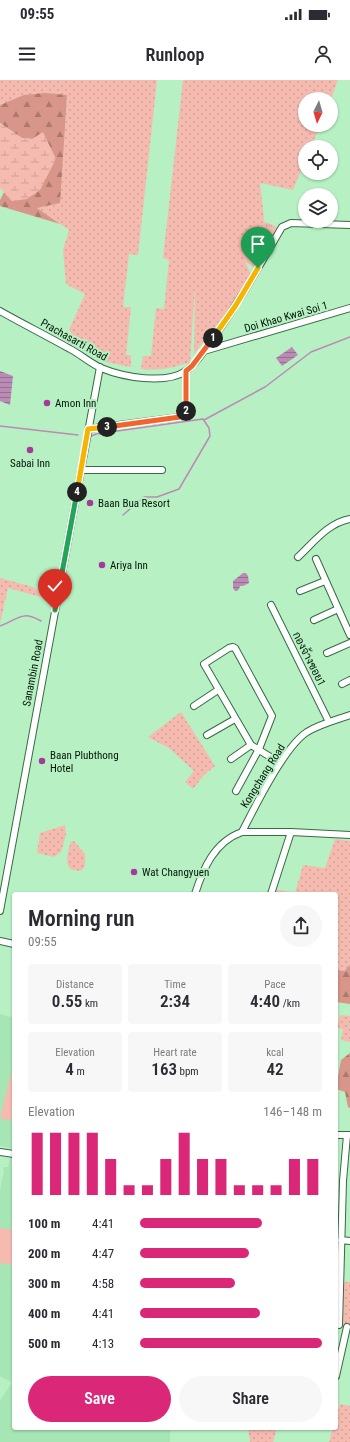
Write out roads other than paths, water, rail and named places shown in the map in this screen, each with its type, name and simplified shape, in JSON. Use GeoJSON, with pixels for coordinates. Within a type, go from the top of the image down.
{"type":"FeatureCollection","features":[{"type":"Feature","properties":{"kind":"street","name":"Prachasarti Road"},"geometry":{"type":"LineString","coordinates":[[0,312],[70,349],[100,367],[127,375],[142,377],[161,378],[173,376],[186,371],[204,351],[236,305],[282,227],[291,223],[350,225]]}},
{"type":"Feature","properties":{"kind":"street","name":"Doi Khao Kwai Soi 1"},"geometry":{"type":"LineString","coordinates":[[204,351],[350,308]]}},
{"type":"Feature","properties":{"kind":"street","name":"Sanambin Road"},"geometry":{"type":"LineString","coordinates":[[0,911],[100,367]]}},
{"type":"Feature","properties":{"kind":"street"},"geometry":{"type":"LineString","coordinates":[[88,429],[180,417],[185,413],[186,409],[186,371]]}},
{"type":"Feature","properties":{"kind":"street"},"geometry":{"type":"LineString","coordinates":[[80,470],[162,470]]}},
{"type":"Feature","properties":{"kind":"street"},"geometry":{"type":"LineString","coordinates":[[298,557],[330,526],[341,520],[350,519]]}},
{"type":"Feature","properties":{"kind":"street"},"geometry":{"type":"LineString","coordinates":[[316,560],[350,635]]}},
{"type":"Feature","properties":{"kind":"street"},"geometry":{"type":"LineString","coordinates":[[300,591],[325,581]]}},
{"type":"Feature","properties":{"kind":"street","name":"กองจ้างซอย1"},"geometry":{"type":"LineString","coordinates":[[271,605],[329,722]]}},
{"type":"Feature","properties":{"kind":"street"},"geometry":{"type":"LineString","coordinates":[[314,620],[338,609]]}},
{"type":"Feature","properties":{"kind":"street"},"geometry":{"type":"LineString","coordinates":[[327,653],[350,643]]}},
{"type":"Feature","properties":{"kind":"street"},"geometry":{"type":"LineString","coordinates":[[236,790],[259,749],[272,716],[233,647],[218,654],[204,664],[218,690],[251,745],[259,749],[280,763]]}},
{"type":"Feature","properties":{"kind":"street"},"geometry":{"type":"LineString","coordinates":[[342,684],[350,680]]}},
{"type":"Feature","properties":{"kind":"street"},"geometry":{"type":"LineString","coordinates":[[194,706],[218,690]]}},
{"type":"Feature","properties":{"kind":"street","name":"Kongchang Road"},"geometry":{"type":"LineString","coordinates":[[242,832],[280,763],[293,746],[305,734],[329,722],[350,715]]}},
{"type":"Feature","properties":{"kind":"street"},"geometry":{"type":"LineString","coordinates":[[207,735],[235,718]]}},
{"type":"Feature","properties":{"kind":"street"},"geometry":{"type":"LineString","coordinates":[[231,759],[251,745]]}},
{"type":"Feature","properties":{"kind":"street"},"geometry":{"type":"LineString","coordinates":[[196,892],[202,871],[211,857],[224,842],[242,832],[291,832],[350,835]]}},
{"type":"Feature","properties":{"kind":"street"},"geometry":{"type":"LineString","coordinates":[[272,892],[291,832]]}},
{"type":"Feature","properties":{"kind":"street"},"geometry":{"type":"LineString","coordinates":[[0,941],[12,944]]}},
{"type":"Feature","properties":{"kind":"street"},"geometry":{"type":"LineString","coordinates":[[338,1135],[349,1135],[343,1181],[338,1304]]}},
{"type":"Feature","properties":{"kind":"street"},"geometry":{"type":"LineString","coordinates":[[0,1152],[12,1154]]}},
{"type":"Feature","properties":{"kind":"street"},"geometry":{"type":"LineString","coordinates":[[341,1240],[350,1241]]}},
{"type":"Feature","properties":{"kind":"street"},"geometry":{"type":"LineString","coordinates":[[338,1326],[348,1328],[338,1368]]}},
{"type":"Feature","properties":{"kind":"waterway"},"geometry":{"type":"LineString","coordinates":[[204,420],[265,387],[311,352],[350,337]]}},
{"type":"Feature","properties":{"kind":"waterway"},"geometry":{"type":"LineString","coordinates":[[89,437],[96,434],[203,419],[209,428],[210,436],[179,489],[157,497],[144,497],[123,515]]}},
{"type":"Feature","properties":{"kind":"waterway"},"geometry":{"type":"LineString","coordinates":[[0,426],[78,435]]}},
{"type":"Feature","properties":{"kind":"waterway"},"geometry":{"type":"LineString","coordinates":[[0,626],[16,618],[24,616],[29,616],[41,621]]}},
{"type":"Feature","properties":{"kind":"place","name":"Amon Inn"},"geometry":{"type":"Point","coordinates":[47,403]}},
{"type":"Feature","properties":{"kind":"place","name":"Sabai Inn"},"geometry":{"type":"Point","coordinates":[30,450]}},
{"type":"Feature","properties":{"kind":"place","name":"Baan Bua Resort"},"geometry":{"type":"Point","coordinates":[90,503]}},
{"type":"Feature","properties":{"kind":"place","name":"Ariya Inn"},"geometry":{"type":"Point","coordinates":[102,565]}},
{"type":"Feature","properties":{"kind":"place","name":"Baan Plubthong Hotel"},"geometry":{"type":"Point","coordinates":[42,761]}},
{"type":"Feature","properties":{"kind":"place","name":"Wat Changyuen"},"geometry":{"type":"Point","coordinates":[134,872]}}]}
